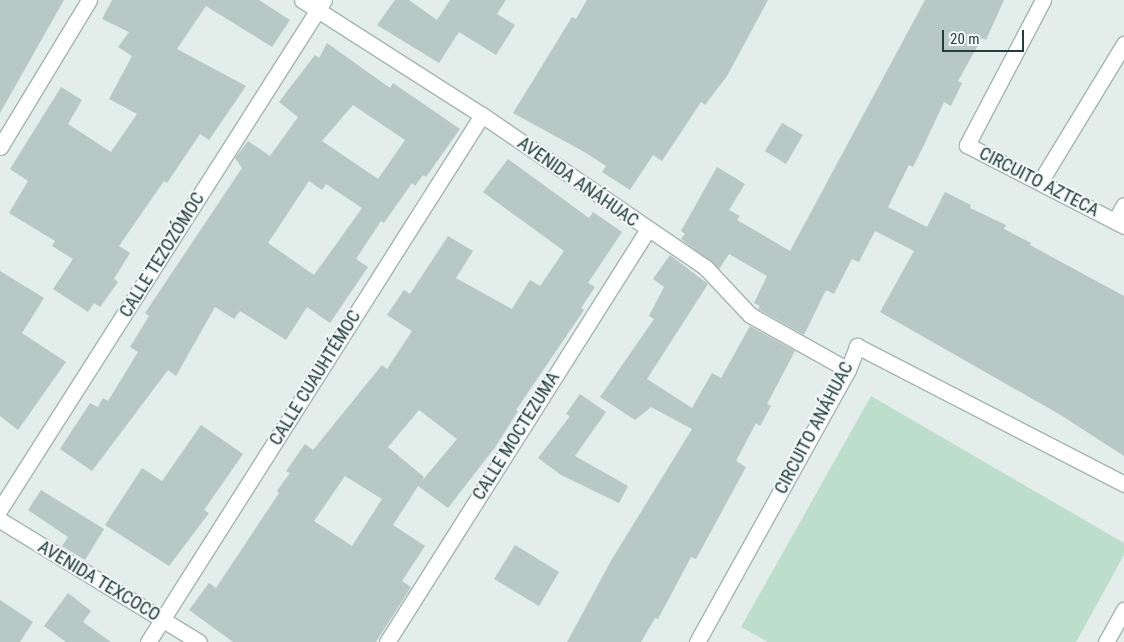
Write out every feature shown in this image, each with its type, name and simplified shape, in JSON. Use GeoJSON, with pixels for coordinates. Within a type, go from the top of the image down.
{"type":"FeatureCollection","features":[{"type":"Feature","properties":{"kind":"street"},"geometry":{"type":"LineString","coordinates":[[0,147],[90,0]]}},
{"type":"Feature","properties":{"kind":"street","name":"AVENIDA ANÁHUAC"},"geometry":{"type":"LineString","coordinates":[[302,0],[320,5],[647,230],[705,267],[750,315],[848,370]]}},
{"type":"Feature","properties":{"kind":"street","name":"CIRCUITO AZTECA"},"geometry":{"type":"LineString","coordinates":[[1043,0],[967,145],[1120,223]]}},
{"type":"Feature","properties":{"kind":"street","name":"CALLE TEZOZÓMOC"},"geometry":{"type":"LineString","coordinates":[[0,509],[320,5]]}},
{"type":"Feature","properties":{"kind":"street"},"geometry":{"type":"LineString","coordinates":[[1040,182],[1124,44]]}},
{"type":"Feature","properties":{"kind":"street","name":"CALLE CUAUHTÉMOC"},"geometry":{"type":"LineString","coordinates":[[148,642],[482,115]]}},
{"type":"Feature","properties":{"kind":"street"},"geometry":{"type":"LineString","coordinates":[[1120,223],[1124,205]]}},
{"type":"Feature","properties":{"kind":"street","name":"CALLE MOCTEZUMA"},"geometry":{"type":"LineString","coordinates":[[387,642],[647,230]]}},
{"type":"Feature","properties":{"kind":"street","name":"CIRCUITO ANÁHUAC"},"geometry":{"type":"LineString","coordinates":[[700,641],[848,370],[857,346],[1124,484]]}},
{"type":"Feature","properties":{"kind":"street","name":"AVENIDA TEXCOCO"},"geometry":{"type":"LineString","coordinates":[[0,520],[199,642]]}},
{"type":"Feature","properties":{"kind":"street"},"geometry":{"type":"LineString","coordinates":[[1106,642],[1124,610]]}},
{"type":"Feature","properties":{"kind":"green space"},"geometry":{"type":"Polygon","coordinates":[[[871,396],[1124,543],[1124,555],[1076,642],[768,642],[741,627],[871,396]]]}},
{"type":"Feature","properties":{"kind":"building"},"geometry":{"type":"Polygon","coordinates":[[[0,0],[64,0],[0,113],[0,0]]]}},
{"type":"Feature","properties":{"kind":"building"},"geometry":{"type":"Polygon","coordinates":[[[112,0],[259,0],[290,20],[272,47],[206,6],[177,49],[246,86],[209,140],[200,134],[167,183],[164,181],[119,246],[130,253],[114,279],[118,282],[100,307],[94,303],[88,312],[53,289],[73,259],[52,246],[55,241],[9,213],[28,181],[10,169],[61,87],[82,100],[68,124],[111,152],[137,114],[109,99],[132,56],[118,47],[129,32],[102,19],[112,0]]]}},
{"type":"Feature","properties":{"kind":"building"},"geometry":{"type":"Polygon","coordinates":[[[395,0],[409,0],[437,20],[450,0],[506,0],[497,14],[515,25],[496,55],[459,32],[439,63],[377,25],[395,0]]]}},
{"type":"Feature","properties":{"kind":"building"},"geometry":{"type":"Polygon","coordinates":[[[587,0],[768,0],[727,76],[705,105],[701,102],[662,161],[653,155],[630,190],[602,172],[606,166],[513,113],[572,17],[576,19],[587,0]]]}},
{"type":"Feature","properties":{"kind":"building"},"geometry":{"type":"Polygon","coordinates":[[[925,0],[1004,0],[986,40],[982,38],[958,81],[962,83],[951,106],[944,102],[913,167],[909,165],[888,207],[927,227],[945,192],[971,205],[970,208],[1006,225],[1004,229],[1031,243],[1030,245],[1124,296],[1124,456],[1059,414],[880,312],[914,251],[875,231],[859,262],[852,259],[834,294],[826,290],[804,335],[758,309],[760,306],[754,303],[767,276],[729,254],[719,269],[681,239],[685,234],[681,231],[717,167],[745,184],[729,210],[740,216],[737,220],[790,251],[925,0]]]}},
{"type":"Feature","properties":{"kind":"building"},"geometry":{"type":"Polygon","coordinates":[[[327,43],[390,88],[393,83],[460,129],[426,177],[423,175],[415,186],[412,183],[384,223],[381,221],[356,259],[368,267],[330,323],[307,307],[286,340],[240,311],[234,319],[215,307],[176,376],[168,370],[92,471],[60,449],[90,403],[98,407],[103,398],[108,401],[138,352],[130,347],[149,316],[145,313],[242,168],[235,158],[248,141],[270,156],[298,117],[279,102],[315,55],[319,58],[327,43]],[[353,105],[322,141],[378,179],[405,140],[353,105]],[[309,181],[268,243],[314,275],[362,208],[326,184],[322,190],[309,181]]]}},
{"type":"Feature","properties":{"kind":"building"},"geometry":{"type":"Polygon","coordinates":[[[782,123],[803,135],[786,164],[765,151],[782,123]]]}},
{"type":"Feature","properties":{"kind":"building"},"geometry":{"type":"Polygon","coordinates":[[[508,159],[589,218],[593,212],[622,232],[588,283],[595,287],[581,308],[584,310],[516,410],[518,411],[496,446],[448,508],[418,486],[393,525],[425,546],[402,581],[411,587],[376,642],[233,642],[189,610],[209,583],[216,588],[279,493],[277,491],[290,473],[286,471],[305,444],[313,450],[382,365],[387,369],[412,331],[387,315],[404,290],[410,294],[448,236],[473,251],[456,278],[512,309],[530,280],[540,286],[564,251],[483,192],[508,159]],[[419,410],[388,447],[424,477],[421,482],[457,439],[419,410]],[[345,476],[314,521],[352,546],[382,499],[345,476]]]}},
{"type":"Feature","properties":{"kind":"building"},"geometry":{"type":"Polygon","coordinates":[[[670,255],[708,284],[647,379],[692,408],[712,373],[721,378],[750,326],[795,351],[767,404],[771,406],[760,426],[756,423],[736,461],[746,467],[696,559],[691,557],[658,619],[655,618],[641,642],[567,642],[612,559],[692,429],[651,407],[635,420],[600,397],[654,319],[649,316],[664,287],[653,279],[670,255]]]}},
{"type":"Feature","properties":{"kind":"building"},"geometry":{"type":"Polygon","coordinates":[[[0,271],[44,298],[22,333],[66,362],[18,430],[0,416],[0,271]]]}},
{"type":"Feature","properties":{"kind":"building"},"geometry":{"type":"Polygon","coordinates":[[[580,394],[606,412],[575,456],[628,486],[619,503],[561,475],[538,458],[570,416],[566,414],[580,394]]]}},
{"type":"Feature","properties":{"kind":"building"},"geometry":{"type":"Polygon","coordinates":[[[201,425],[243,454],[204,510],[209,513],[169,566],[105,525],[142,468],[162,481],[201,425]]]}},
{"type":"Feature","properties":{"kind":"building"},"geometry":{"type":"Polygon","coordinates":[[[41,490],[104,529],[85,560],[62,546],[68,537],[28,510],[41,490]]]}},
{"type":"Feature","properties":{"kind":"building"},"geometry":{"type":"Polygon","coordinates":[[[515,545],[559,572],[539,606],[494,579],[515,545]]]}},
{"type":"Feature","properties":{"kind":"building"},"geometry":{"type":"Polygon","coordinates":[[[68,593],[91,611],[83,622],[111,642],[66,642],[44,626],[68,593]]]}},
{"type":"Feature","properties":{"kind":"building"},"geometry":{"type":"Polygon","coordinates":[[[0,600],[33,622],[20,642],[0,642],[0,600]]]}}]}
